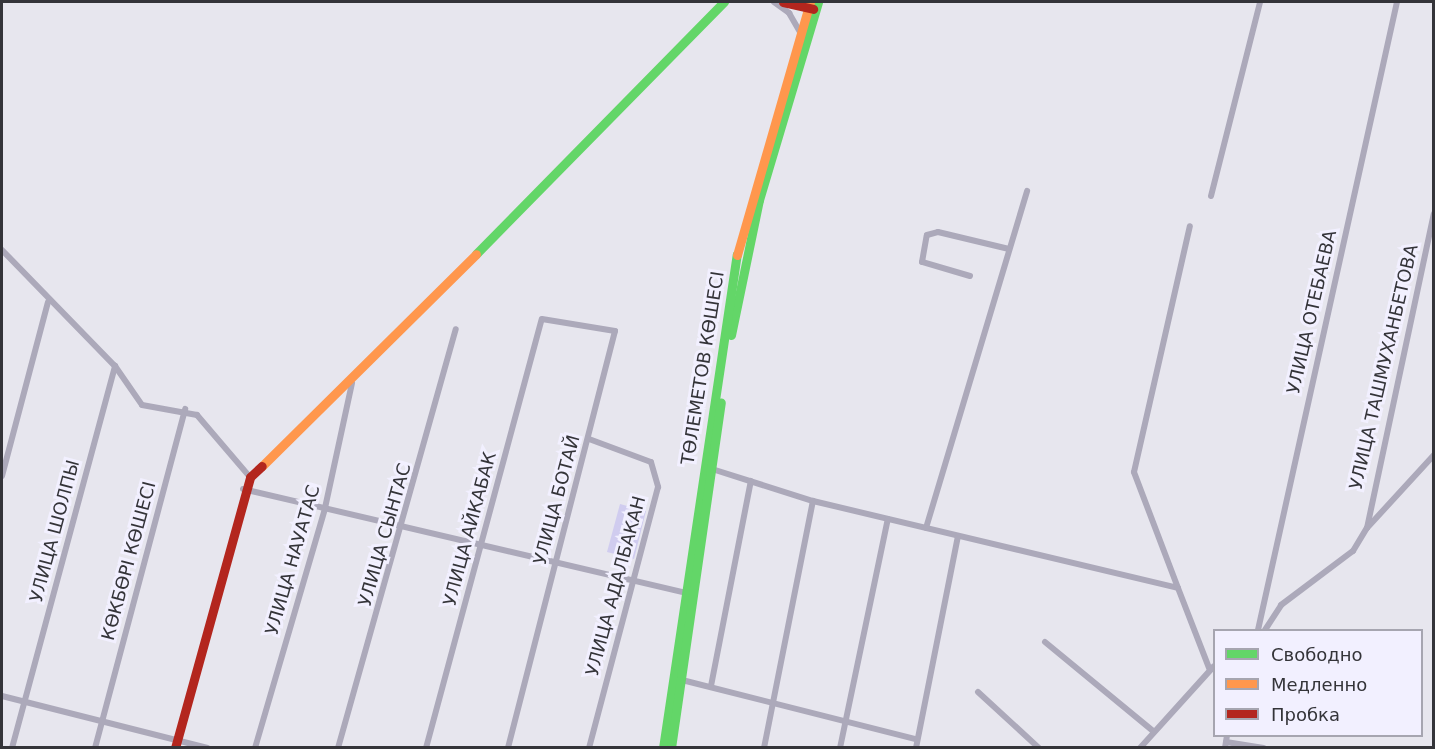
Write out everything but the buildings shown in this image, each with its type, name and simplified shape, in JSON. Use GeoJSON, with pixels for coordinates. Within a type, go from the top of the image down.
{"type":"FeatureCollection","features":[{"type":"Feature","properties":{"kind":"main road"},"geometry":{"type":"LineString","coordinates":[[176,744],[243,489],[250,477],[352,380],[724,2]]}},
{"type":"Feature","properties":{"kind":"main road"},"geometry":{"type":"LineString","coordinates":[[783,2],[813,5]]}},
{"type":"Feature","properties":{"kind":"main road","name":"ТӨЛЕМЕТОВ КӨШЕСІ"},"geometry":{"type":"LineString","coordinates":[[671,747],[682,680],[686,593],[729,293],[747,208],[801,33],[813,5]]}},
{"type":"Feature","properties":{"kind":"main road","name":"ТӨЛЕМЕТОВ КӨШЕСІ"},"geometry":{"type":"LineString","coordinates":[[663,747],[683,645],[748,243],[813,5]]}},
{"type":"Feature","properties":{"kind":"street"},"geometry":{"type":"LineString","coordinates":[[774,2],[789,13],[801,33]]}},
{"type":"Feature","properties":{"kind":"street"},"geometry":{"type":"LineString","coordinates":[[1211,196],[1260,2]]}},
{"type":"Feature","properties":{"kind":"street","name":"УЛИЦА ОТЕБАЕВА"},"geometry":{"type":"LineString","coordinates":[[1258,629],[1397,2]]}},
{"type":"Feature","properties":{"kind":"street"},"geometry":{"type":"LineString","coordinates":[[926,528],[1027,191]]}},
{"type":"Feature","properties":{"kind":"street","name":"УЛИЦА ТАШМУХАНБЕТОВА"},"geometry":{"type":"LineString","coordinates":[[1367,528],[1434,214]]}},
{"type":"Feature","properties":{"kind":"street"},"geometry":{"type":"LineString","coordinates":[[1140,747],[1212,667],[1178,588],[1134,472],[1190,226]]}},
{"type":"Feature","properties":{"kind":"street"},"geometry":{"type":"LineString","coordinates":[[970,276],[922,262],[927,235],[938,232],[1009,249]]}},
{"type":"Feature","properties":{"kind":"street"},"geometry":{"type":"LineString","coordinates":[[2,250],[48,302],[115,366],[142,405],[185,409],[206,424],[250,477]]}},
{"type":"Feature","properties":{"kind":"street"},"geometry":{"type":"LineString","coordinates":[[2,476],[48,302]]}},
{"type":"Feature","properties":{"kind":"street","name":"УЛИЦА БОТАЙ"},"geometry":{"type":"LineString","coordinates":[[508,747],[615,331],[542,319]]}},
{"type":"Feature","properties":{"kind":"street","name":"УЛИЦА АЙКАБАК"},"geometry":{"type":"LineString","coordinates":[[426,747],[542,319]]}},
{"type":"Feature","properties":{"kind":"street","name":"УЛИЦА СЫНТАС"},"geometry":{"type":"LineString","coordinates":[[338,747],[403,529],[456,329]]}},
{"type":"Feature","properties":{"kind":"street","name":"УЛИЦА ШОЛПЫ"},"geometry":{"type":"LineString","coordinates":[[12,747],[115,366]]}},
{"type":"Feature","properties":{"kind":"street","name":"УЛИЦА НАУАТАС"},"geometry":{"type":"LineString","coordinates":[[255,747],[325,508],[352,380]]}},
{"type":"Feature","properties":{"kind":"street","name":"КӨКБӨРІ КӨШЕСІ"},"geometry":{"type":"LineString","coordinates":[[95,747],[185,409]]}},
{"type":"Feature","properties":{"kind":"street","name":"УЛИЦА АДАЛБАКАН"},"geometry":{"type":"LineString","coordinates":[[588,439],[651,462],[658,487],[589,747]]}},
{"type":"Feature","properties":{"kind":"street"},"geometry":{"type":"LineString","coordinates":[[1266,629],[1281,605],[1353,551],[1367,528],[1434,455]]}},
{"type":"Feature","properties":{"kind":"street"},"geometry":{"type":"LineString","coordinates":[[712,469],[813,501],[1178,588]]}},
{"type":"Feature","properties":{"kind":"street"},"geometry":{"type":"LineString","coordinates":[[711,686],[751,481]]}},
{"type":"Feature","properties":{"kind":"street"},"geometry":{"type":"LineString","coordinates":[[243,489],[403,529],[480,547],[556,561],[686,593]]}},
{"type":"Feature","properties":{"kind":"street"},"geometry":{"type":"LineString","coordinates":[[764,747],[813,501]]}},
{"type":"Feature","properties":{"kind":"street"},"geometry":{"type":"LineString","coordinates":[[840,747],[888,519]]}},
{"type":"Feature","properties":{"kind":"street"},"geometry":{"type":"LineString","coordinates":[[916,747],[958,536]]}},
{"type":"Feature","properties":{"kind":"street"},"geometry":{"type":"LineString","coordinates":[[1045,642],[1154,732]]}},
{"type":"Feature","properties":{"kind":"street"},"geometry":{"type":"LineString","coordinates":[[682,680],[916,739]]}},
{"type":"Feature","properties":{"kind":"street"},"geometry":{"type":"LineString","coordinates":[[978,692],[1039,747]]}},
{"type":"Feature","properties":{"kind":"street"},"geometry":{"type":"LineString","coordinates":[[2,696],[24,704],[102,721],[176,744],[208,747]]}},
{"type":"Feature","properties":{"kind":"street"},"geometry":{"type":"LineString","coordinates":[[1226,742],[1264,747]]}},
{"type":"Feature","properties":{"kind":"shaded area"},"geometry":{"type":"Polygon","coordinates":[[[620,504],[646,511],[634,559],[607,552],[620,504]]]}},
{"type":"Feature","properties":{"kind":"traffic: fast"},"geometry":{"type":"LineString","coordinates":[[476,254],[724,2]]}},
{"type":"Feature","properties":{"kind":"traffic: fast"},"geometry":{"type":"LineString","coordinates":[[731,335],[759,200],[818,2]]}},
{"type":"Feature","properties":{"kind":"traffic: fast"},"geometry":{"type":"LineString","coordinates":[[663,748],[737,255]]}},
{"type":"Feature","properties":{"kind":"traffic: fast"},"geometry":{"type":"LineString","coordinates":[[671,748],[721,403]]}},
{"type":"Feature","properties":{"kind":"traffic: slow"},"geometry":{"type":"LineString","coordinates":[[737,255],[810,2]]}},
{"type":"Feature","properties":{"kind":"traffic: slow"},"geometry":{"type":"LineString","coordinates":[[262,466],[476,254]]}},
{"type":"Feature","properties":{"kind":"traffic: jam"},"geometry":{"type":"LineString","coordinates":[[783,2],[813,9]]}},
{"type":"Feature","properties":{"kind":"traffic: jam"},"geometry":{"type":"LineString","coordinates":[[175,748],[250,477],[262,466]]}}]}
